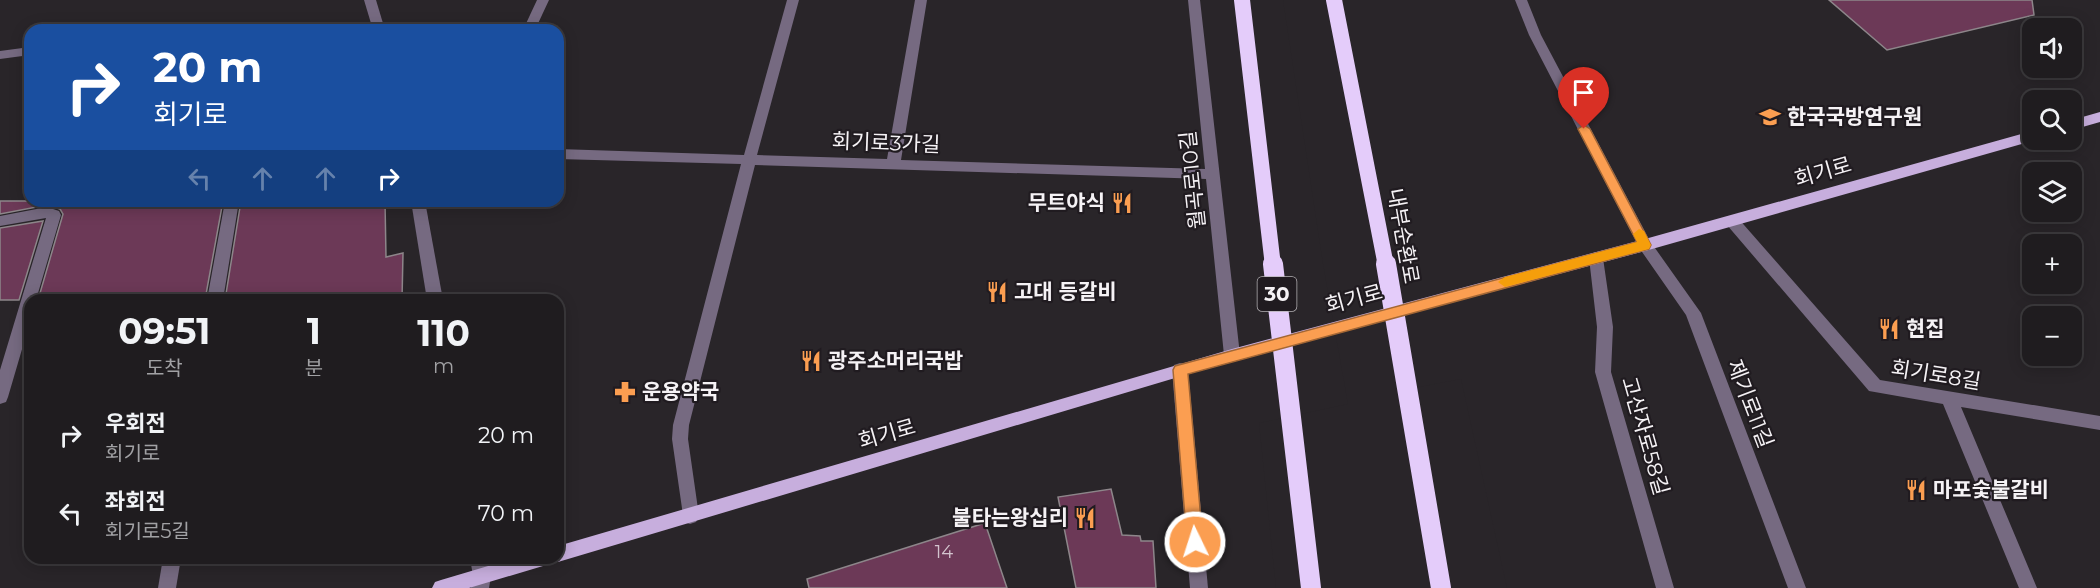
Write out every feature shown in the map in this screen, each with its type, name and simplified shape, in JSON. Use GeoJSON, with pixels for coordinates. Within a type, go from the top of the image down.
{"type":"FeatureCollection","features":[{"type":"Feature","properties":{"kind":"highway","name":"30"},"geometry":{"type":"LineString","coordinates":[[1242,0],[1311,588]]}},
{"type":"Feature","properties":{"kind":"highway","name":"내부순환로"},"geometry":{"type":"LineString","coordinates":[[1334,0],[1381,235],[1441,588]]}},
{"type":"Feature","properties":{"kind":"main road"},"geometry":{"type":"LineString","coordinates":[[2082,122],[2100,117]]}},
{"type":"Feature","properties":{"kind":"main road","name":"회기로"},"geometry":{"type":"LineString","coordinates":[[564,552],[1232,355],[1645,245],[2022,139]]}},
{"type":"Feature","properties":{"kind":"main road"},"geometry":{"type":"LineString","coordinates":[[441,588],[520,564]]}},
{"type":"Feature","properties":{"kind":"street"},"geometry":{"type":"LineString","coordinates":[[370,0],[377,24]]}},
{"type":"Feature","properties":{"kind":"street"},"geometry":{"type":"LineString","coordinates":[[532,24],[543,0]]}},
{"type":"Feature","properties":{"kind":"street"},"geometry":{"type":"LineString","coordinates":[[690,516],[681,455],[681,425],[793,0]]}},
{"type":"Feature","properties":{"kind":"street"},"geometry":{"type":"LineString","coordinates":[[893,164],[921,0]]}},
{"type":"Feature","properties":{"kind":"street","name":"월곡로10길"},"geometry":{"type":"LineString","coordinates":[[1194,0],[1232,355]]}},
{"type":"Feature","properties":{"kind":"street","name":"제기로11길"},"geometry":{"type":"LineString","coordinates":[[1521,0],[1535,35],[1645,245],[1693,313],[1797,588]]}},
{"type":"Feature","properties":{"kind":"street"},"geometry":{"type":"LineString","coordinates":[[0,55],[24,52]]}},
{"type":"Feature","properties":{"kind":"street","name":"회기로3가길"},"geometry":{"type":"LineString","coordinates":[[564,154],[1213,174]]}},
{"type":"Feature","properties":{"kind":"street"},"geometry":{"type":"LineString","coordinates":[[216,294],[231,207]]}},
{"type":"Feature","properties":{"kind":"street"},"geometry":{"type":"LineString","coordinates":[[419,207],[434,294]]}},
{"type":"Feature","properties":{"kind":"street"},"geometry":{"type":"LineString","coordinates":[[0,221],[47,212],[54,214],[30,294]]}},
{"type":"Feature","properties":{"kind":"street","name":"회기로8길"},"geometry":{"type":"LineString","coordinates":[[1732,221],[1875,386],[2100,423]]}},
{"type":"Feature","properties":{"kind":"street","name":"고산자로58길"},"geometry":{"type":"LineString","coordinates":[[1596,258],[1605,327],[1603,372],[1665,588]]}},
{"type":"Feature","properties":{"kind":"street"},"geometry":{"type":"LineString","coordinates":[[0,398],[24,316]]}},
{"type":"Feature","properties":{"kind":"street"},"geometry":{"type":"LineString","coordinates":[[1180,370],[1199,588]]}},
{"type":"Feature","properties":{"kind":"street"},"geometry":{"type":"LineString","coordinates":[[1948,398],[2028,588]]}},
{"type":"Feature","properties":{"kind":"street"},"geometry":{"type":"LineString","coordinates":[[167,588],[171,564]]}},
{"type":"Feature","properties":{"kind":"pier"},"geometry":{"type":"Polygon","coordinates":[[[1283,0],[1331,0],[1403,390],[1461,379],[1507,588],[1276,588],[1259,423],[1348,404],[1323,264],[1283,0]]]}},
{"type":"Feature","properties":{"kind":"building"},"geometry":{"type":"Polygon","coordinates":[[[1829,0],[2032,0],[2034,15],[1887,50],[1829,0]]]}},
{"type":"Feature","properties":{"kind":"building"},"geometry":{"type":"Polygon","coordinates":[[[0,201],[24,201],[24,207],[37,207],[0,214],[0,201]]]}},
{"type":"Feature","properties":{"kind":"building"},"geometry":{"type":"Polygon","coordinates":[[[54,207],[222,207],[206,294],[40,294],[63,214],[60,209],[54,207]]]}},
{"type":"Feature","properties":{"kind":"building"},"geometry":{"type":"Polygon","coordinates":[[[240,207],[385,207],[386,257],[403,253],[402,294],[226,294],[240,207]]]}},
{"type":"Feature","properties":{"kind":"building"},"geometry":{"type":"Polygon","coordinates":[[[43,221],[19,300],[0,300],[0,228],[43,221]]]}},
{"type":"Feature","properties":{"kind":"building"},"geometry":{"type":"Polygon","coordinates":[[[1111,489],[1122,535],[1140,536],[1141,541],[1153,541],[1156,588],[1076,588],[1058,497],[1111,489]]]}},
{"type":"Feature","properties":{"kind":"building"},"geometry":{"type":"Polygon","coordinates":[[[985,523],[1007,588],[809,588],[807,579],[985,523]]]}},
{"type":"Feature","properties":{"kind":"slow traffic"},"geometry":{"type":"LineString","coordinates":[[1505,282],[1645,245],[1639,234]]}},
{"type":"Feature","properties":{"kind":"place","name":"한국국방연구원"},"geometry":{"type":"Point","coordinates":[1770,117]}},
{"type":"Feature","properties":{"kind":"place","name":"무트야식"},"geometry":{"type":"Point","coordinates":[1122,203]}},
{"type":"Feature","properties":{"kind":"place","name":"고대 등갈비"},"geometry":{"type":"Point","coordinates":[997,292]}},
{"type":"Feature","properties":{"kind":"place","name":"현집"},"geometry":{"type":"Point","coordinates":[1889,329]}},
{"type":"Feature","properties":{"kind":"place","name":"광주소머리국밥"},"geometry":{"type":"Point","coordinates":[811,361]}},
{"type":"Feature","properties":{"kind":"place","name":"운용약국"},"geometry":{"type":"Point","coordinates":[625,392]}},
{"type":"Feature","properties":{"kind":"place","name":"마포숯불갈비"},"geometry":{"type":"Point","coordinates":[1916,490]}},
{"type":"Feature","properties":{"kind":"place","name":"불타는왕십리"},"geometry":{"type":"Point","coordinates":[1085,518]}},
{"type":"Feature","properties":{"kind":"route"},"geometry":{"type":"LineString","coordinates":[[1195,542],[1180,370],[1645,245],[1584,129]]}}]}
